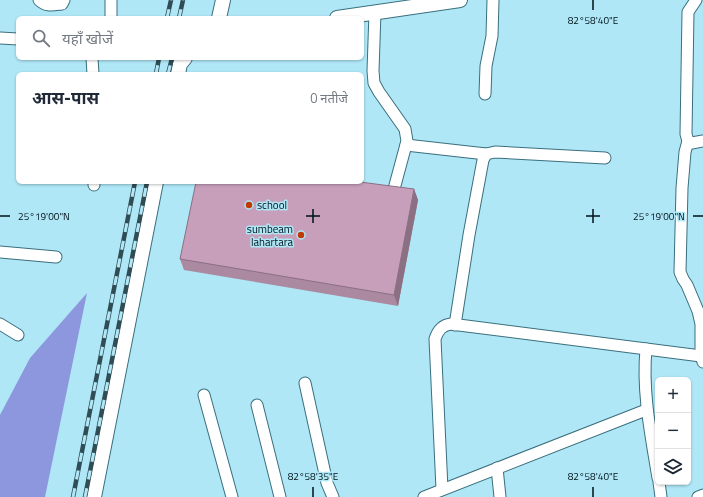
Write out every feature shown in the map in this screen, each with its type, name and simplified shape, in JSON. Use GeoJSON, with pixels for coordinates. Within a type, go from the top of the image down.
{"type":"FeatureCollection","features":[{"type":"Feature","properties":{"kind":"street"},"geometry":{"type":"LineString","coordinates":[[39,0],[45,5],[50,6],[62,4],[64,0]]}},
{"type":"Feature","properties":{"kind":"street"},"geometry":{"type":"LineString","coordinates":[[111,0],[111,16]]}},
{"type":"Feature","properties":{"kind":"street"},"geometry":{"type":"LineString","coordinates":[[220,16],[223,0]]}},
{"type":"Feature","properties":{"kind":"street"},"geometry":{"type":"LineString","coordinates":[[350,16],[460,0]]}},
{"type":"Feature","properties":{"kind":"street"},"geometry":{"type":"LineString","coordinates":[[485,94],[486,66],[492,36],[493,0]]}},
{"type":"Feature","properties":{"kind":"street"},"geometry":{"type":"LineString","coordinates":[[442,489],[435,338],[442,327],[446,325],[455,325],[646,349],[702,358],[701,324],[698,311],[680,272],[682,188],[685,152],[688,141],[686,134],[688,12],[696,0]]}},
{"type":"Feature","properties":{"kind":"street"},"geometry":{"type":"LineString","coordinates":[[375,12],[374,83],[405,130],[407,141],[394,189]]}},
{"type":"Feature","properties":{"kind":"street"},"geometry":{"type":"LineString","coordinates":[[0,38],[16,39]]}},
{"type":"Feature","properties":{"kind":"street"},"geometry":{"type":"LineString","coordinates":[[92,60],[93,72]]}},
{"type":"Feature","properties":{"kind":"street"},"geometry":{"type":"LineString","coordinates":[[178,72],[180,64],[183,60]]}},
{"type":"Feature","properties":{"kind":"street"},"geometry":{"type":"LineString","coordinates":[[688,141],[692,143],[703,142]]}},
{"type":"Feature","properties":{"kind":"street"},"geometry":{"type":"LineString","coordinates":[[406,145],[486,154],[495,152],[605,158]]}},
{"type":"Feature","properties":{"kind":"street"},"geometry":{"type":"LineString","coordinates":[[455,325],[469,235],[483,160],[486,154]]}},
{"type":"Feature","properties":{"kind":"street"},"geometry":{"type":"LineString","coordinates":[[94,497],[156,184]]}},
{"type":"Feature","properties":{"kind":"street"},"geometry":{"type":"LineString","coordinates":[[0,252],[56,257]]}},
{"type":"Feature","properties":{"kind":"street"},"geometry":{"type":"LineString","coordinates":[[0,324],[18,335]]}},
{"type":"Feature","properties":{"kind":"street"},"geometry":{"type":"LineString","coordinates":[[646,349],[644,372],[646,410],[655,461]]}},
{"type":"Feature","properties":{"kind":"street"},"geometry":{"type":"LineString","coordinates":[[306,382],[327,483],[333,497]]}},
{"type":"Feature","properties":{"kind":"street"},"geometry":{"type":"LineString","coordinates":[[204,395],[232,497]]}},
{"type":"Feature","properties":{"kind":"street"},"geometry":{"type":"LineString","coordinates":[[257,405],[280,497]]}},
{"type":"Feature","properties":{"kind":"street"},"geometry":{"type":"LineString","coordinates":[[424,497],[646,410]]}},
{"type":"Feature","properties":{"kind":"street"},"geometry":{"type":"LineString","coordinates":[[497,468],[500,497]]}},
{"type":"Feature","properties":{"kind":"street"},"geometry":{"type":"LineString","coordinates":[[659,485],[661,497]]}},
{"type":"Feature","properties":{"kind":"street"},"geometry":{"type":"LineString","coordinates":[[698,497],[703,495]]}},
{"type":"Feature","properties":{"kind":"water"},"geometry":{"type":"Polygon","coordinates":[[[87,293],[45,497],[0,497],[0,415],[30,358],[87,293]]]}},
{"type":"Feature","properties":{"kind":"building","name":"sumbeam lahartara"},"geometry":{"type":"Polygon","coordinates":[[[364,183],[414,189],[394,295],[180,259],[196,184],[364,184],[364,183]]]}},
{"type":"Feature","properties":{"kind":"railway"},"geometry":{"type":"LineString","coordinates":[[167,16],[171,0]]}},
{"type":"Feature","properties":{"kind":"railway"},"geometry":{"type":"LineString","coordinates":[[179,16],[183,0]]}},
{"type":"Feature","properties":{"kind":"railway"},"geometry":{"type":"LineString","coordinates":[[156,72],[159,60]]}},
{"type":"Feature","properties":{"kind":"railway"},"geometry":{"type":"LineString","coordinates":[[168,72],[172,60]]}},
{"type":"Feature","properties":{"kind":"railway"},"geometry":{"type":"LineString","coordinates":[[73,497],[135,184]]}},
{"type":"Feature","properties":{"kind":"railway"},"geometry":{"type":"LineString","coordinates":[[85,497],[147,184]]}},
{"type":"Feature","properties":{"kind":"place","name":"school"},"geometry":{"type":"Point","coordinates":[249,205]}},
{"type":"Feature","properties":{"kind":"place","name":"sumbeam lahartara"},"geometry":{"type":"Point","coordinates":[301,235]}}]}
